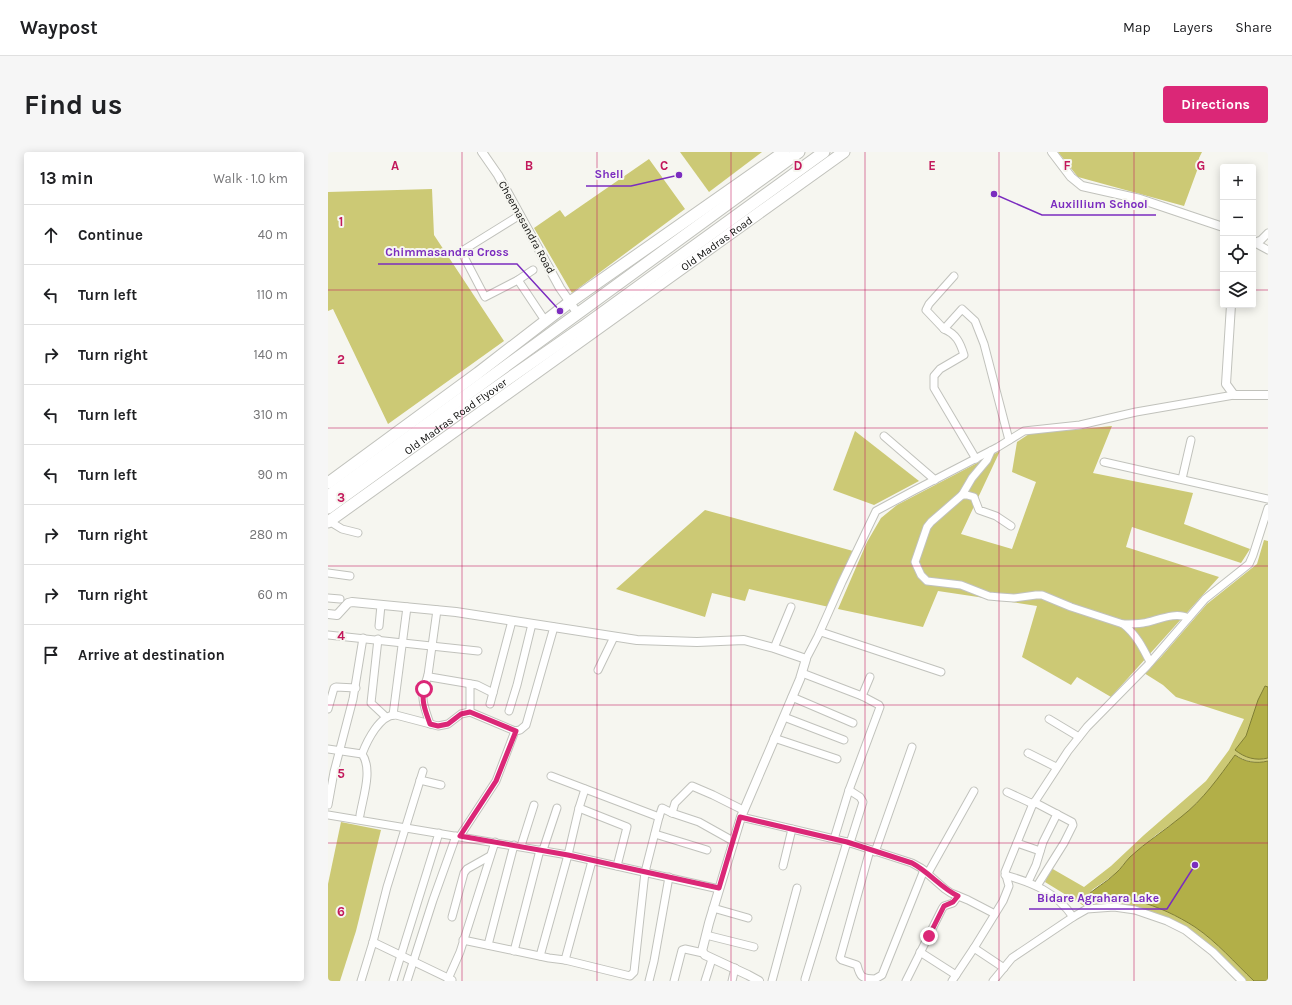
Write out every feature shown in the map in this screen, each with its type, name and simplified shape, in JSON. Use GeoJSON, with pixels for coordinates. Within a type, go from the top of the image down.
{"type":"FeatureCollection","features":[{"type":"Feature","properties":{"kind":"main road"},"geometry":{"type":"LineString","coordinates":[[328,482],[478,373],[570,302],[784,152]]}},
{"type":"Feature","properties":{"kind":"main road"},"geometry":{"type":"LineString","coordinates":[[578,314],[799,152]]}},
{"type":"Feature","properties":{"kind":"main road","name":"Old Madras Road"},"geometry":{"type":"LineString","coordinates":[[587,330],[824,152]]}},
{"type":"Feature","properties":{"kind":"main road","name":"Old Madras Road"},"geometry":{"type":"LineString","coordinates":[[587,330],[626,310],[844,152]]}},
{"type":"Feature","properties":{"kind":"main road","name":"Old Madras Road Flyover"},"geometry":{"type":"LineString","coordinates":[[328,508],[374,468],[578,314]]}},
{"type":"Feature","properties":{"kind":"main road"},"geometry":{"type":"LineString","coordinates":[[329,522],[567,352],[587,330]]}},
{"type":"Feature","properties":{"kind":"main road","name":"Old Madras Road Flyover"},"geometry":{"type":"LineString","coordinates":[[328,496],[374,468],[587,330]]}},
{"type":"Feature","properties":{"kind":"street","name":"Cheemasandra Road"},"geometry":{"type":"LineString","coordinates":[[482,152],[498,175],[560,288],[578,314]]}},
{"type":"Feature","properties":{"kind":"street"},"geometry":{"type":"LineString","coordinates":[[1052,152],[1072,177],[1082,186],[1140,199],[1220,226]]}},
{"type":"Feature","properties":{"kind":"street"},"geometry":{"type":"LineString","coordinates":[[520,215],[462,251],[485,297],[518,280],[533,270]]}},
{"type":"Feature","properties":{"kind":"street"},"geometry":{"type":"LineString","coordinates":[[1256,242],[1268,233]]}},
{"type":"Feature","properties":{"kind":"street"},"geometry":{"type":"LineString","coordinates":[[1256,244],[1268,250]]}},
{"type":"Feature","properties":{"kind":"street"},"geometry":{"type":"LineString","coordinates":[[954,276],[929,304],[926,310],[944,329],[957,337],[964,355],[940,369],[934,376],[934,388],[976,459]]}},
{"type":"Feature","properties":{"kind":"street"},"geometry":{"type":"LineString","coordinates":[[518,280],[546,322]]}},
{"type":"Feature","properties":{"kind":"street"},"geometry":{"type":"LineString","coordinates":[[1231,308],[1226,384],[1234,395]]}},
{"type":"Feature","properties":{"kind":"street"},"geometry":{"type":"LineString","coordinates":[[944,329],[962,309],[975,321],[984,344],[1009,440]]}},
{"type":"Feature","properties":{"kind":"street"},"geometry":{"type":"LineString","coordinates":[[703,953],[713,908],[742,813],[784,717],[802,673],[806,659],[876,511],[991,451],[1024,431],[1080,425],[1136,412],[1234,395],[1268,395]]}},
{"type":"Feature","properties":{"kind":"street"},"geometry":{"type":"LineString","coordinates":[[884,436],[935,480]]}},
{"type":"Feature","properties":{"kind":"street"},"geometry":{"type":"LineString","coordinates":[[1182,479],[1191,440]]}},
{"type":"Feature","properties":{"kind":"street"},"geometry":{"type":"LineString","coordinates":[[991,451],[987,460],[972,478],[962,495],[927,527],[915,562],[921,575],[927,581],[961,585],[989,596],[1014,598],[1036,594],[1042,595],[1071,607],[1123,624],[1142,624],[1163,618],[1179,616],[1188,618]]}},
{"type":"Feature","properties":{"kind":"street"},"geometry":{"type":"LineString","coordinates":[[1104,462],[1268,499]]}},
{"type":"Feature","properties":{"kind":"street"},"geometry":{"type":"LineString","coordinates":[[962,495],[974,497],[979,510],[996,516],[1011,526]]}},
{"type":"Feature","properties":{"kind":"street"},"geometry":{"type":"LineString","coordinates":[[920,952],[954,978],[974,948],[1009,889],[1009,883],[1005,875],[1006,869],[1033,803],[1056,767],[1079,737],[1150,662],[1205,599],[1249,564],[1268,508]]}},
{"type":"Feature","properties":{"kind":"street"},"geometry":{"type":"LineString","coordinates":[[329,522],[342,529],[358,533]]}},
{"type":"Feature","properties":{"kind":"street"},"geometry":{"type":"LineString","coordinates":[[328,573],[350,576]]}},
{"type":"Feature","properties":{"kind":"street"},"geometry":{"type":"LineString","coordinates":[[328,598],[340,600]]}},
{"type":"Feature","properties":{"kind":"street"},"geometry":{"type":"LineString","coordinates":[[328,614],[337,615],[350,602],[407,607],[437,610],[614,637],[652,641],[744,640],[806,659]]}},
{"type":"Feature","properties":{"kind":"street"},"geometry":{"type":"LineString","coordinates":[[379,626],[381,605]]}},
{"type":"Feature","properties":{"kind":"street"},"geometry":{"type":"LineString","coordinates":[[360,815],[368,774],[366,763],[362,754],[372,732],[389,716],[403,642],[407,607]]}},
{"type":"Feature","properties":{"kind":"street"},"geometry":{"type":"LineString","coordinates":[[774,648],[791,607]]}},
{"type":"Feature","properties":{"kind":"street"},"geometry":{"type":"LineString","coordinates":[[430,724],[422,696],[428,675],[437,610]]}},
{"type":"Feature","properties":{"kind":"street"},"geometry":{"type":"LineString","coordinates":[[490,704],[512,621]]}},
{"type":"Feature","properties":{"kind":"street"},"geometry":{"type":"LineString","coordinates":[[509,711],[532,624]]}},
{"type":"Feature","properties":{"kind":"street"},"geometry":{"type":"LineString","coordinates":[[1123,624],[1138,641],[1150,662]]}},
{"type":"Feature","properties":{"kind":"street"},"geometry":{"type":"LineString","coordinates":[[407,981],[458,836],[496,781],[516,731],[520,730],[526,724],[554,627]]}},
{"type":"Feature","properties":{"kind":"street"},"geometry":{"type":"LineString","coordinates":[[820,632],[941,672]]}},
{"type":"Feature","properties":{"kind":"street"},"geometry":{"type":"LineString","coordinates":[[328,634],[478,651]]}},
{"type":"Feature","properties":{"kind":"street"},"geometry":{"type":"LineString","coordinates":[[598,670],[614,637]]}},
{"type":"Feature","properties":{"kind":"street"},"geometry":{"type":"LineString","coordinates":[[328,801],[356,688],[363,638]]}},
{"type":"Feature","properties":{"kind":"street"},"geometry":{"type":"LineString","coordinates":[[378,640],[371,703],[389,716],[438,726],[448,724],[461,714],[470,712],[516,731]]}},
{"type":"Feature","properties":{"kind":"street"},"geometry":{"type":"LineString","coordinates":[[802,673],[862,696],[879,705],[880,709],[849,790],[834,839]]}},
{"type":"Feature","properties":{"kind":"street"},"geometry":{"type":"LineString","coordinates":[[428,675],[430,677],[485,688],[494,693]]}},
{"type":"Feature","properties":{"kind":"street"},"geometry":{"type":"LineString","coordinates":[[862,696],[870,677]]}},
{"type":"Feature","properties":{"kind":"street"},"geometry":{"type":"LineString","coordinates":[[470,684],[470,712]]}},
{"type":"Feature","properties":{"kind":"street"},"geometry":{"type":"LineString","coordinates":[[328,709],[329,699],[336,687],[356,688]]}},
{"type":"Feature","properties":{"kind":"street"},"geometry":{"type":"LineString","coordinates":[[792,697],[853,723]]}},
{"type":"Feature","properties":{"kind":"street"},"geometry":{"type":"LineString","coordinates":[[784,717],[844,740]]}},
{"type":"Feature","properties":{"kind":"street"},"geometry":{"type":"LineString","coordinates":[[1049,719],[1079,737]]}},
{"type":"Feature","properties":{"kind":"street"},"geometry":{"type":"LineString","coordinates":[[774,738],[837,759]]}},
{"type":"Feature","properties":{"kind":"street"},"geometry":{"type":"LineString","coordinates":[[912,747],[873,851],[840,958],[857,965],[857,978],[875,979],[882,975],[926,872],[974,791]]}},
{"type":"Feature","properties":{"kind":"street"},"geometry":{"type":"LineString","coordinates":[[328,749],[362,754]]}},
{"type":"Feature","properties":{"kind":"street"},"geometry":{"type":"LineString","coordinates":[[1028,753],[1056,767]]}},
{"type":"Feature","properties":{"kind":"street"},"geometry":{"type":"LineString","coordinates":[[360,981],[373,942],[387,887],[423,771]]}},
{"type":"Feature","properties":{"kind":"street"},"geometry":{"type":"LineString","coordinates":[[551,776],[659,816]]}},
{"type":"Feature","properties":{"kind":"street"},"geometry":{"type":"LineString","coordinates":[[420,780],[441,785]]}},
{"type":"Feature","properties":{"kind":"street"},"geometry":{"type":"LineString","coordinates":[[672,813],[675,803],[692,786],[713,795],[742,813],[792,829],[834,839],[912,863],[926,872],[945,889],[995,914]]}},
{"type":"Feature","properties":{"kind":"street"},"geometry":{"type":"LineString","coordinates":[[540,956],[585,789]]}},
{"type":"Feature","properties":{"kind":"street"},"geometry":{"type":"LineString","coordinates":[[805,979],[848,843],[863,802],[860,796],[849,790]]}},
{"type":"Feature","properties":{"kind":"street"},"geometry":{"type":"LineString","coordinates":[[1007,792],[1072,822],[1073,826],[1064,843],[1038,886]]}},
{"type":"Feature","properties":{"kind":"street"},"geometry":{"type":"LineString","coordinates":[[488,945],[518,846],[534,805]]}},
{"type":"Feature","properties":{"kind":"street"},"geometry":{"type":"LineString","coordinates":[[514,951],[542,850],[557,808]]}},
{"type":"Feature","properties":{"kind":"street"},"geometry":{"type":"LineString","coordinates":[[579,808],[627,827],[617,866]]}},
{"type":"Feature","properties":{"kind":"street"},"geometry":{"type":"LineString","coordinates":[[463,940],[564,960],[630,976],[634,972],[645,872],[662,808],[699,822],[733,841]]}},
{"type":"Feature","properties":{"kind":"street"},"geometry":{"type":"LineString","coordinates":[[1028,882],[1057,814]]}},
{"type":"Feature","properties":{"kind":"street"},"geometry":{"type":"LineString","coordinates":[[328,815],[542,850],[719,888]]}},
{"type":"Feature","properties":{"kind":"street"},"geometry":{"type":"LineString","coordinates":[[783,866],[792,829]]}},
{"type":"Feature","properties":{"kind":"street"},"geometry":{"type":"LineString","coordinates":[[393,981],[439,833]]}},
{"type":"Feature","properties":{"kind":"street"},"geometry":{"type":"LineString","coordinates":[[655,834],[707,850]]}},
{"type":"Feature","properties":{"kind":"street"},"geometry":{"type":"LineString","coordinates":[[373,942],[450,980],[495,842]]}},
{"type":"Feature","properties":{"kind":"street"},"geometry":{"type":"LineString","coordinates":[[1017,843],[1040,851]]}},
{"type":"Feature","properties":{"kind":"street"},"geometry":{"type":"LineString","coordinates":[[452,917],[464,873],[467,869],[490,856]]}},
{"type":"Feature","properties":{"kind":"street"},"geometry":{"type":"LineString","coordinates":[[564,960],[592,861]]}},
{"type":"Feature","properties":{"kind":"street"},"geometry":{"type":"LineString","coordinates":[[1005,875],[1038,886],[1065,906],[1073,917]]}},
{"type":"Feature","properties":{"kind":"street"},"geometry":{"type":"LineString","coordinates":[[649,981],[669,877]]}},
{"type":"Feature","properties":{"kind":"street"},"geometry":{"type":"LineString","coordinates":[[772,981],[797,888]]}},
{"type":"Feature","properties":{"kind":"street"},"geometry":{"type":"LineString","coordinates":[[906,981],[944,906],[953,902],[958,896]]}},
{"type":"Feature","properties":{"kind":"street"},"geometry":{"type":"LineString","coordinates":[[993,981],[1012,958],[1073,917],[1087,909],[1114,907],[1135,910],[1167,920],[1185,930],[1213,952],[1242,981]]}},
{"type":"Feature","properties":{"kind":"street"},"geometry":{"type":"LineString","coordinates":[[713,908],[748,918]]}},
{"type":"Feature","properties":{"kind":"street"},"geometry":{"type":"LineString","coordinates":[[706,934],[754,947]]}},
{"type":"Feature","properties":{"kind":"street"},"geometry":{"type":"LineString","coordinates":[[974,948],[1004,968]]}},
{"type":"Feature","properties":{"kind":"street"},"geometry":{"type":"LineString","coordinates":[[674,981],[682,950],[685,949],[703,953],[712,959],[735,968],[759,981]]}},
{"type":"Feature","properties":{"kind":"street"},"geometry":{"type":"LineString","coordinates":[[705,981],[712,959]]}},
{"type":"Feature","properties":{"kind":"street"},"geometry":{"type":"LineString","coordinates":[[732,981],[735,968]]}},
{"type":"Feature","properties":{"kind":"shaded area"},"geometry":{"type":"Polygon","coordinates":[[[680,152],[762,152],[709,192],[680,152]]]}},
{"type":"Feature","properties":{"kind":"shaded area"},"geometry":{"type":"Polygon","coordinates":[[[1058,152],[1202,152],[1199,158],[1198,168],[1184,206],[1078,177],[1058,152]]]}},
{"type":"Feature","properties":{"kind":"shaded area"},"geometry":{"type":"Polygon","coordinates":[[[649,159],[685,209],[572,293],[534,228],[560,210],[565,217],[649,159]]]}},
{"type":"Feature","properties":{"kind":"shaded area"},"geometry":{"type":"Polygon","coordinates":[[[432,189],[434,235],[504,341],[388,424],[333,309],[328,311],[328,192],[432,189]]]}},
{"type":"Feature","properties":{"kind":"shaded area"},"geometry":{"type":"Polygon","coordinates":[[[1112,426],[1093,473],[1193,493],[1184,524],[1250,549],[1241,563],[1132,527],[1126,547],[1219,577],[1111,697],[1077,677],[1071,685],[1022,657],[1037,606],[938,591],[923,627],[838,609],[867,542],[881,518],[897,505],[1000,451],[961,534],[1012,549],[1036,482],[1012,472],[1017,442],[1029,434],[1112,426]]]}},
{"type":"Feature","properties":{"kind":"shaded area"},"geometry":{"type":"Polygon","coordinates":[[[855,431],[919,481],[874,505],[833,490],[855,431]]]}},
{"type":"Feature","properties":{"kind":"shaded area"},"geometry":{"type":"Polygon","coordinates":[[[705,510],[853,551],[829,607],[749,589],[745,601],[712,593],[705,617],[616,589],[705,510]]]}},
{"type":"Feature","properties":{"kind":"shaded area"},"geometry":{"type":"Polygon","coordinates":[[[1264,540],[1268,541],[1268,761],[1251,761],[1235,755],[1205,795],[1182,817],[1156,835],[1129,858],[1117,873],[1092,890],[1088,900],[1125,899],[1137,901],[1175,915],[1211,939],[1254,981],[1244,981],[1213,949],[1136,907],[1117,903],[1084,906],[1045,882],[1051,868],[1084,887],[1111,866],[1206,781],[1229,750],[1244,719],[1176,697],[1163,685],[1144,673],[1161,657],[1207,604],[1257,564],[1264,540]]]}},
{"type":"Feature","properties":{"kind":"shaded area"},"geometry":{"type":"Polygon","coordinates":[[[1265,686],[1268,687],[1268,758],[1255,759],[1247,757],[1235,750],[1246,736],[1258,700],[1265,686]]]}},
{"type":"Feature","properties":{"kind":"shaded area"},"geometry":{"type":"Polygon","coordinates":[[[1235,755],[1251,762],[1268,761],[1268,981],[1254,981],[1203,933],[1167,912],[1145,903],[1131,900],[1088,900],[1085,898],[1120,870],[1130,857],[1189,810],[1210,788],[1235,755]]]}},
{"type":"Feature","properties":{"kind":"shaded area"},"geometry":{"type":"Polygon","coordinates":[[[341,822],[381,830],[356,931],[340,981],[328,981],[328,884],[341,822]]]}},
{"type":"Feature","properties":{"kind":"place","name":"Shell"},"geometry":{"type":"Point","coordinates":[679,175]}},
{"type":"Feature","properties":{"kind":"place","name":"Auxillium School"},"geometry":{"type":"Point","coordinates":[994,194]}},
{"type":"Feature","properties":{"kind":"place","name":"Chimmasandra Cross"},"geometry":{"type":"Point","coordinates":[560,311]}},
{"type":"Feature","properties":{"kind":"place","name":"Bidare Agrahara Lake"},"geometry":{"type":"Point","coordinates":[1195,865]}},
{"type":"Feature","properties":{"kind":"route"},"geometry":{"type":"LineString","coordinates":[[424,689],[422,696],[423,703],[430,724],[438,726],[448,724],[461,714],[470,712],[516,731],[496,781],[460,836],[568,855],[719,888],[740,817],[847,842],[912,863],[921,868],[945,889],[958,896],[953,902],[944,906],[929,936]]}}]}
